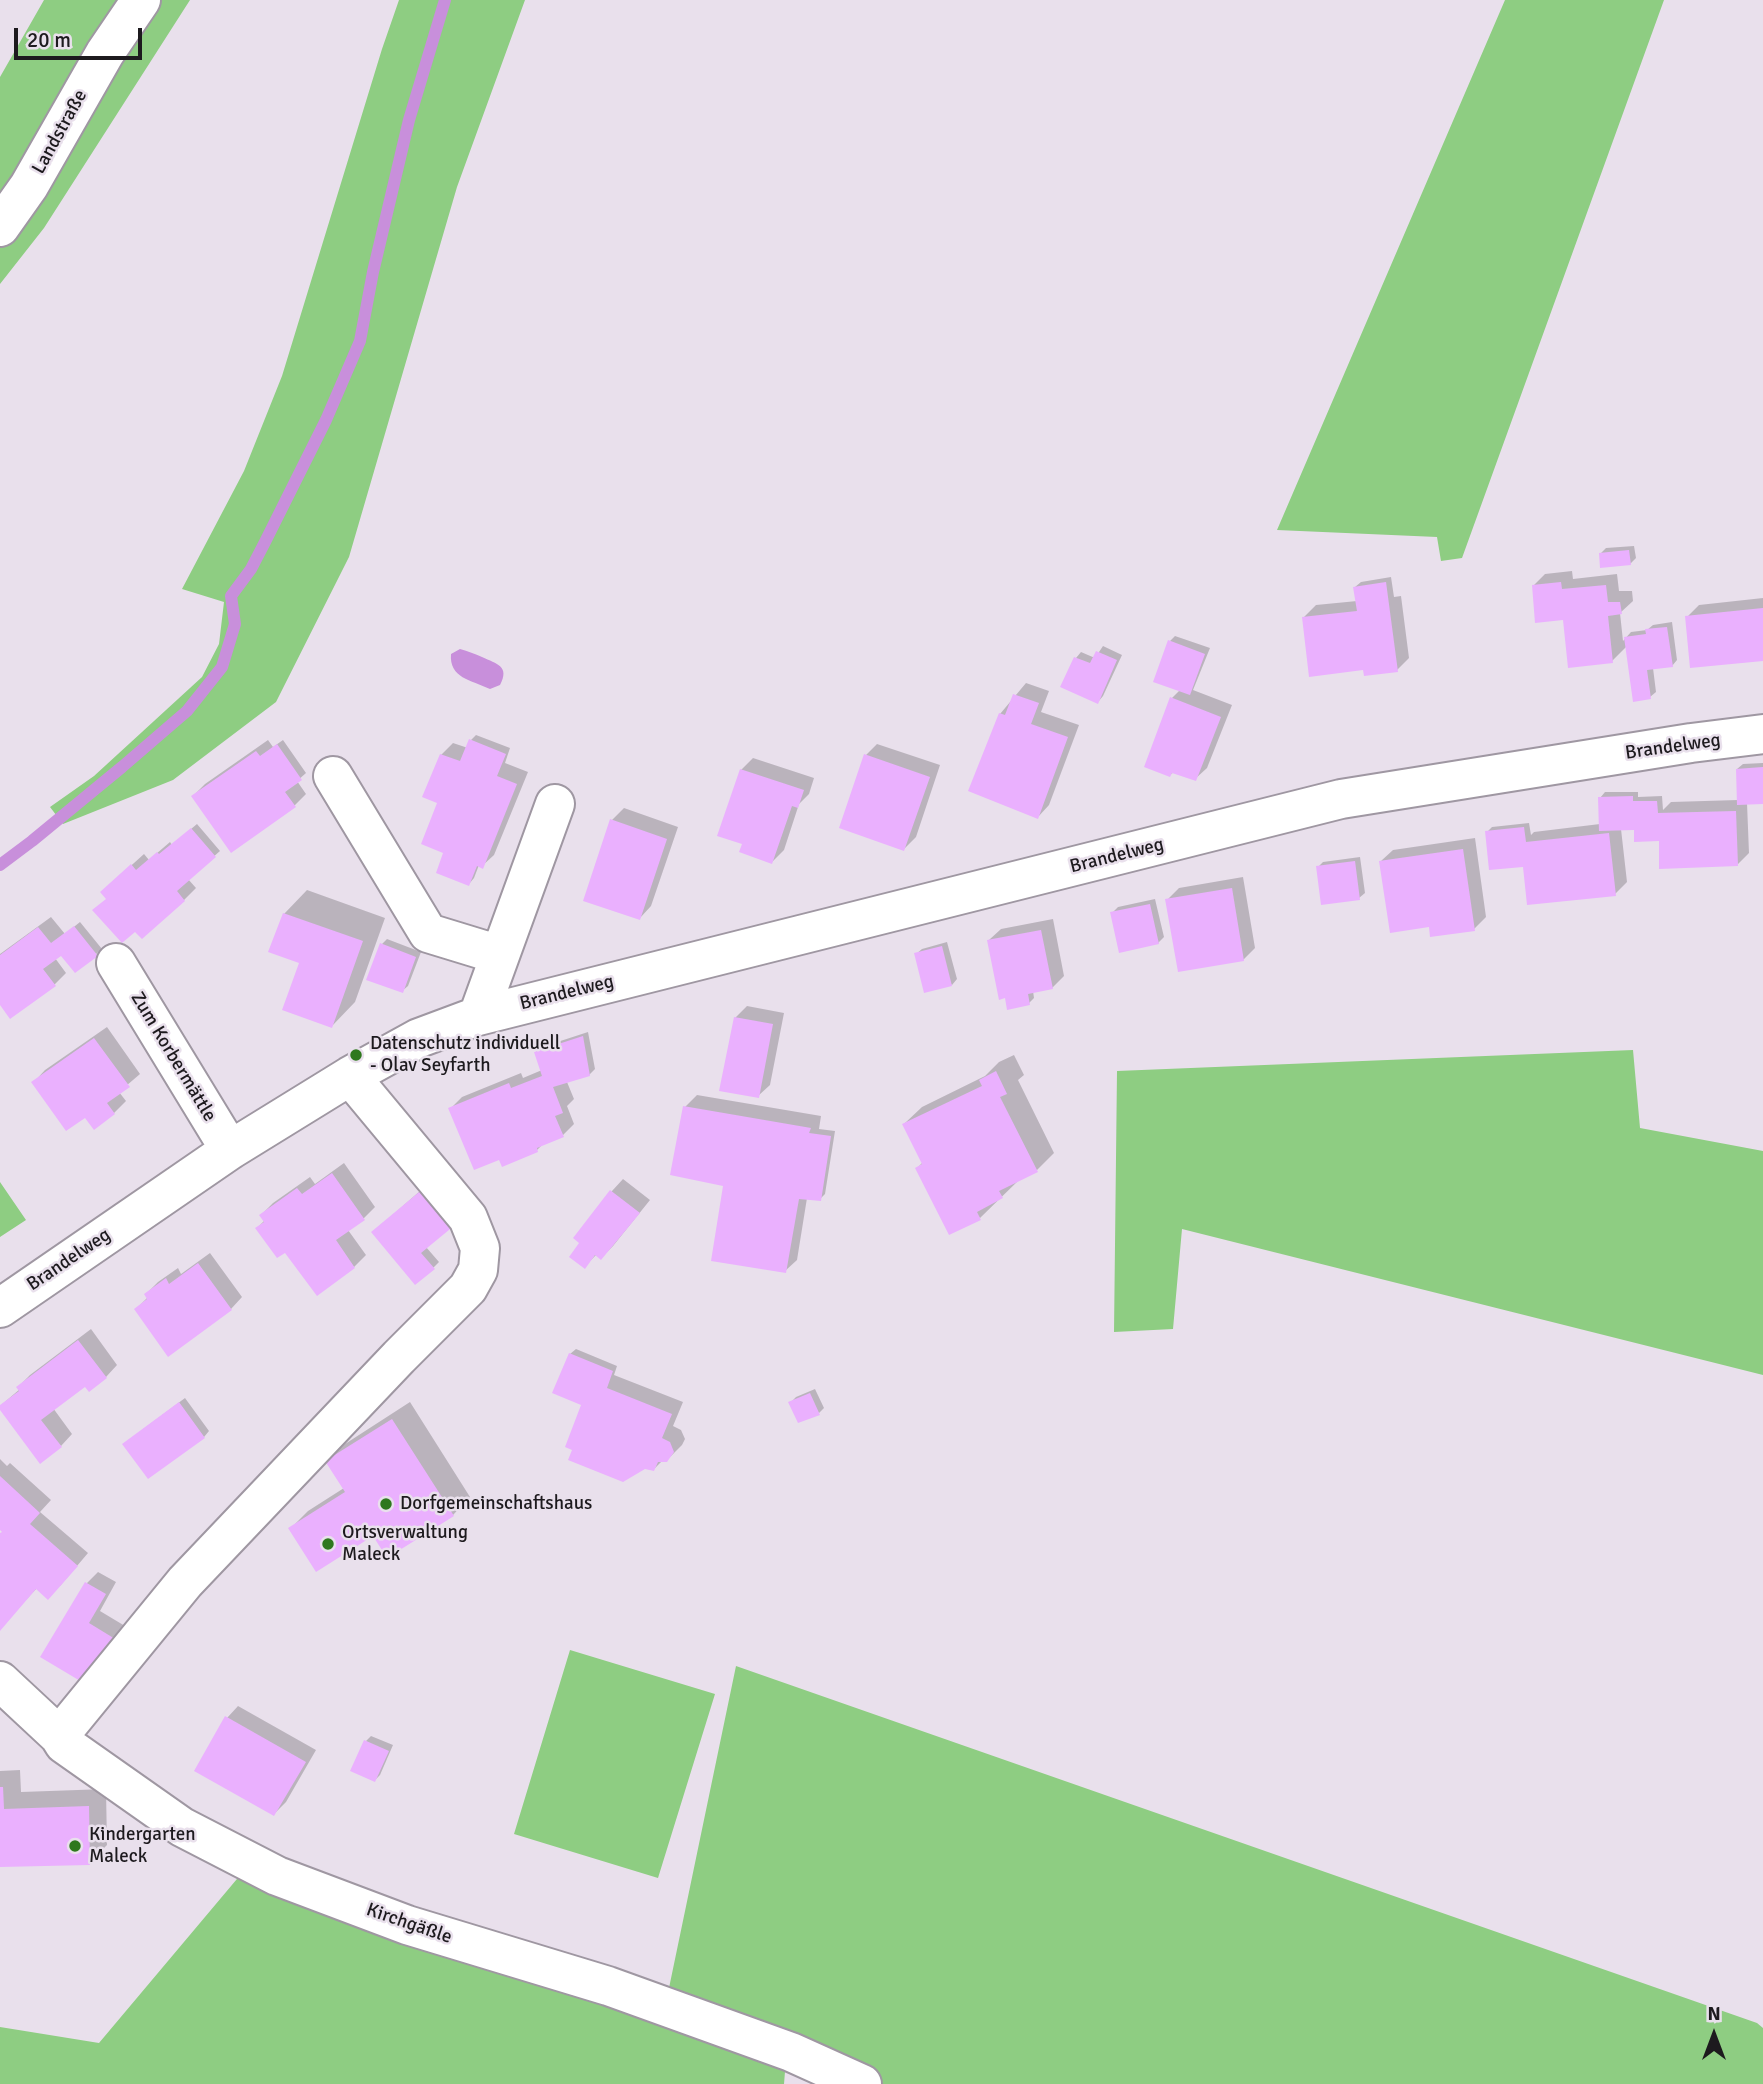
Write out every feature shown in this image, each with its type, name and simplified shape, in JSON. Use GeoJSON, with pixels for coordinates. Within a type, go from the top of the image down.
{"type":"FeatureCollection","features":[{"type":"Feature","properties":{"kind":"street","name":"Landstraße"},"geometry":{"type":"LineString","coordinates":[[0,227],[29,186],[105,53],[141,0]]}},
{"type":"Feature","properties":{"kind":"street","name":"Brandelweg"},"geometry":{"type":"LineString","coordinates":[[0,1308],[230,1150],[350,1076],[419,1038],[478,1016],[1341,799],[1763,734]]}},
{"type":"Feature","properties":{"kind":"street"},"geometry":{"type":"LineString","coordinates":[[333,776],[428,933],[500,955]]}},
{"type":"Feature","properties":{"kind":"street"},"geometry":{"type":"LineString","coordinates":[[478,1016],[555,804]]}},
{"type":"Feature","properties":{"kind":"street","name":"Zum Korbermättle"},"geometry":{"type":"LineString","coordinates":[[116,963],[230,1150]]}},
{"type":"Feature","properties":{"kind":"street"},"geometry":{"type":"LineString","coordinates":[[59,1737],[185,1582],[468,1288],[478,1270],[480,1248],[468,1217],[350,1076]]}},
{"type":"Feature","properties":{"kind":"street","name":"Kirchgäßle"},"geometry":{"type":"LineString","coordinates":[[0,1681],[64,1744],[182,1827],[277,1876],[407,1925],[608,1986],[791,2052],[862,2084]]}},
{"type":"Feature","properties":{"kind":"green space"},"geometry":{"type":"Polygon","coordinates":[[[44,0],[190,0],[44,228],[0,284],[0,77],[44,0]]]}},
{"type":"Feature","properties":{"kind":"green space"},"geometry":{"type":"Polygon","coordinates":[[[399,0],[525,0],[457,187],[349,557],[276,702],[173,780],[63,824],[50,807],[94,776],[202,677],[219,644],[224,602],[182,589],[244,471],[282,376],[399,0]]]}},
{"type":"Feature","properties":{"kind":"green space"},"geometry":{"type":"Polygon","coordinates":[[[1505,0],[1664,0],[1462,558],[1441,561],[1437,537],[1277,530],[1505,0]]]}},
{"type":"Feature","properties":{"kind":"green space"},"geometry":{"type":"Polygon","coordinates":[[[1633,1050],[1640,1128],[1763,1151],[1763,1375],[1182,1229],[1173,1329],[1114,1332],[1117,1071],[1633,1050]]]}},
{"type":"Feature","properties":{"kind":"green space"},"geometry":{"type":"Polygon","coordinates":[[[0,1182],[26,1220],[0,1237],[0,1182]]]}},
{"type":"Feature","properties":{"kind":"green space"},"geometry":{"type":"Polygon","coordinates":[[[570,1650],[715,1694],[658,1878],[514,1834],[570,1650]]]}},
{"type":"Feature","properties":{"kind":"green space"},"geometry":{"type":"Polygon","coordinates":[[[736,1666],[1757,2023],[1763,2028],[1763,2084],[846,2084],[786,2059],[784,2084],[0,2084],[0,2027],[99,2043],[242,1873],[664,2012],[736,1666]]]}},
{"type":"Feature","properties":{"kind":"shaded area"},"geometry":{"type":"Polygon","coordinates":[[[460,649],[500,666],[504,674],[500,685],[490,689],[457,673],[451,662],[451,654],[460,649]]]}},
{"type":"Feature","properties":{"kind":"building"},"geometry":{"type":"Polygon","coordinates":[[[1629,550],[1631,565],[1600,568],[1599,553],[1629,550]]]}},
{"type":"Feature","properties":{"kind":"building"},"geometry":{"type":"Polygon","coordinates":[[[1386,582],[1398,672],[1364,676],[1363,670],[1309,677],[1302,617],[1357,611],[1353,587],[1386,582]]]}},
{"type":"Feature","properties":{"kind":"building"},"geometry":{"type":"Polygon","coordinates":[[[1561,582],[1562,589],[1606,585],[1608,602],[1620,602],[1622,614],[1608,616],[1613,663],[1568,668],[1563,620],[1535,623],[1532,585],[1561,582]]]}},
{"type":"Feature","properties":{"kind":"building"},"geometry":{"type":"Polygon","coordinates":[[[1763,608],[1763,661],[1690,668],[1685,616],[1763,608]]]}},
{"type":"Feature","properties":{"kind":"building"},"geometry":{"type":"Polygon","coordinates":[[[1667,627],[1673,667],[1647,670],[1651,699],[1633,702],[1624,637],[1646,634],[1645,629],[1667,627]]]}},
{"type":"Feature","properties":{"kind":"building"},"geometry":{"type":"Polygon","coordinates":[[[1168,640],[1205,654],[1190,695],[1153,682],[1168,640]]]}},
{"type":"Feature","properties":{"kind":"building"},"geometry":{"type":"Polygon","coordinates":[[[1096,651],[1117,660],[1098,704],[1060,687],[1074,657],[1090,663],[1096,651]]]}},
{"type":"Feature","properties":{"kind":"building"},"geometry":{"type":"Polygon","coordinates":[[[1013,694],[1039,703],[1031,724],[1068,737],[1038,819],[968,791],[999,713],[1005,715],[1013,694]]]}},
{"type":"Feature","properties":{"kind":"building"},"geometry":{"type":"Polygon","coordinates":[[[1170,697],[1221,717],[1196,781],[1172,773],[1170,777],[1144,767],[1170,697]]]}},
{"type":"Feature","properties":{"kind":"building"},"geometry":{"type":"Polygon","coordinates":[[[469,739],[506,754],[497,776],[517,784],[483,869],[477,866],[469,886],[436,873],[443,853],[421,844],[437,803],[422,797],[440,754],[460,761],[469,739]]]}},
{"type":"Feature","properties":{"kind":"building"},"geometry":{"type":"Polygon","coordinates":[[[277,744],[302,780],[285,792],[296,807],[231,853],[191,796],[256,751],[260,756],[277,744]]]}},
{"type":"Feature","properties":{"kind":"building"},"geometry":{"type":"Polygon","coordinates":[[[864,754],[930,777],[904,851],[839,828],[864,754]]]}},
{"type":"Feature","properties":{"kind":"building"},"geometry":{"type":"Polygon","coordinates":[[[1763,767],[1763,804],[1737,805],[1736,769],[1763,767]]]}},
{"type":"Feature","properties":{"kind":"building"},"geometry":{"type":"Polygon","coordinates":[[[740,769],[804,790],[798,808],[792,806],[772,864],[739,852],[742,844],[717,836],[740,769]]]}},
{"type":"Feature","properties":{"kind":"building"},"geometry":{"type":"Polygon","coordinates":[[[1633,796],[1633,801],[1657,801],[1658,813],[1736,811],[1738,866],[1659,869],[1659,841],[1634,842],[1634,830],[1599,831],[1598,797],[1633,796]]]}},
{"type":"Feature","properties":{"kind":"building"},"geometry":{"type":"Polygon","coordinates":[[[610,819],[667,839],[640,920],[583,901],[610,819]]]}},
{"type":"Feature","properties":{"kind":"building"},"geometry":{"type":"Polygon","coordinates":[[[1524,827],[1526,842],[1609,833],[1616,896],[1527,905],[1523,867],[1489,870],[1485,831],[1524,827]]]}},
{"type":"Feature","properties":{"kind":"building"},"geometry":{"type":"Polygon","coordinates":[[[191,828],[216,857],[177,891],[185,901],[142,939],[135,932],[122,943],[92,910],[106,899],[100,892],[131,864],[136,870],[191,828]]]}},
{"type":"Feature","properties":{"kind":"building"},"geometry":{"type":"Polygon","coordinates":[[[1463,849],[1475,931],[1430,937],[1429,927],[1390,933],[1379,861],[1463,849]]]}},
{"type":"Feature","properties":{"kind":"building"},"geometry":{"type":"Polygon","coordinates":[[[1355,861],[1360,900],[1321,905],[1316,866],[1355,861]]]}},
{"type":"Feature","properties":{"kind":"building"},"geometry":{"type":"Polygon","coordinates":[[[1232,888],[1244,961],[1178,972],[1165,899],[1232,888]]]}},
{"type":"Feature","properties":{"kind":"building"},"geometry":{"type":"Polygon","coordinates":[[[1150,904],[1159,944],[1119,953],[1110,912],[1150,904]]]}},
{"type":"Feature","properties":{"kind":"building"},"geometry":{"type":"Polygon","coordinates":[[[283,913],[363,941],[332,1028],[282,1010],[299,963],[268,952],[283,913]]]}},
{"type":"Feature","properties":{"kind":"building"},"geometry":{"type":"Polygon","coordinates":[[[74,926],[98,956],[75,973],[61,956],[43,969],[56,986],[10,1019],[0,1005],[0,955],[38,927],[51,943],[74,926]]]}},
{"type":"Feature","properties":{"kind":"building"},"geometry":{"type":"Polygon","coordinates":[[[1041,930],[1053,989],[1028,994],[1030,1005],[1007,1010],[1005,998],[999,1000],[987,940],[1041,930]]]}},
{"type":"Feature","properties":{"kind":"building"},"geometry":{"type":"Polygon","coordinates":[[[380,943],[416,957],[403,993],[366,980],[380,943]]]}},
{"type":"Feature","properties":{"kind":"building"},"geometry":{"type":"Polygon","coordinates":[[[942,946],[952,986],[924,993],[914,953],[942,946]]]}},
{"type":"Feature","properties":{"kind":"building"},"geometry":{"type":"Polygon","coordinates":[[[734,1017],[773,1024],[759,1098],[719,1091],[734,1017]]]}},
{"type":"Feature","properties":{"kind":"building"},"geometry":{"type":"Polygon","coordinates":[[[583,1036],[590,1076],[553,1087],[563,1113],[555,1116],[564,1137],[537,1148],[538,1152],[502,1167],[499,1160],[474,1170],[448,1108],[509,1083],[511,1088],[542,1076],[534,1052],[583,1036]]]}},
{"type":"Feature","properties":{"kind":"building"},"geometry":{"type":"Polygon","coordinates":[[[94,1038],[130,1087],[107,1103],[115,1114],[94,1130],[85,1118],[66,1131],[31,1082],[94,1038]]]}},
{"type":"Feature","properties":{"kind":"building"},"geometry":{"type":"Polygon","coordinates":[[[996,1071],[1007,1094],[1000,1097],[1038,1172],[999,1191],[1003,1198],[977,1212],[981,1220],[949,1235],[915,1168],[922,1164],[902,1124],[982,1086],[979,1080],[996,1071]]]}},
{"type":"Feature","properties":{"kind":"building"},"geometry":{"type":"Polygon","coordinates":[[[683,1106],[811,1128],[809,1133],[831,1136],[821,1201],[799,1199],[786,1273],[711,1261],[723,1186],[670,1175],[683,1106]]]}},
{"type":"Feature","properties":{"kind":"building"},"geometry":{"type":"Polygon","coordinates":[[[332,1173],[365,1220],[336,1240],[355,1268],[317,1296],[285,1253],[277,1258],[255,1228],[264,1222],[259,1215],[297,1188],[302,1194],[332,1173]]]}},
{"type":"Feature","properties":{"kind":"building"},"geometry":{"type":"Polygon","coordinates":[[[424,1188],[455,1225],[421,1253],[435,1269],[415,1285],[371,1232],[424,1188]]]}},
{"type":"Feature","properties":{"kind":"building"},"geometry":{"type":"Polygon","coordinates":[[[610,1190],[640,1213],[601,1260],[595,1255],[585,1269],[569,1257],[579,1243],[573,1238],[610,1190]]]}},
{"type":"Feature","properties":{"kind":"building"},"geometry":{"type":"Polygon","coordinates":[[[198,1263],[232,1310],[168,1357],[134,1309],[147,1299],[144,1294],[166,1278],[169,1284],[198,1263]]]}},
{"type":"Feature","properties":{"kind":"building"},"geometry":{"type":"Polygon","coordinates":[[[78,1340],[107,1378],[89,1392],[85,1387],[41,1420],[62,1447],[40,1464],[0,1410],[0,1405],[19,1391],[16,1387],[78,1340]]]}},
{"type":"Feature","properties":{"kind":"building"},"geometry":{"type":"Polygon","coordinates":[[[569,1353],[613,1371],[607,1388],[672,1414],[662,1438],[670,1442],[674,1452],[667,1462],[658,1462],[654,1471],[645,1469],[623,1482],[568,1460],[572,1450],[565,1447],[581,1405],[552,1393],[569,1353]]]}},
{"type":"Feature","properties":{"kind":"building"},"geometry":{"type":"Polygon","coordinates":[[[810,1393],[820,1415],[798,1423],[788,1402],[810,1393]]]}},
{"type":"Feature","properties":{"kind":"building"},"geometry":{"type":"Polygon","coordinates":[[[179,1402],[205,1438],[148,1479],[122,1444],[179,1402]]]}},
{"type":"Feature","properties":{"kind":"building","name":"Dorfgemeinschaftshaus"},"geometry":{"type":"Polygon","coordinates":[[[392,1419],[454,1516],[387,1558],[373,1536],[316,1572],[288,1528],[345,1492],[325,1461],[392,1419]]]}},
{"type":"Feature","properties":{"kind":"building"},"geometry":{"type":"Polygon","coordinates":[[[0,1476],[40,1513],[30,1524],[78,1566],[48,1600],[36,1589],[0,1631],[2,1532],[0,1476]]]}},
{"type":"Feature","properties":{"kind":"building"},"geometry":{"type":"Polygon","coordinates":[[[85,1582],[106,1594],[89,1623],[120,1642],[92,1688],[40,1657],[85,1582]]]}},
{"type":"Feature","properties":{"kind":"building"},"geometry":{"type":"Polygon","coordinates":[[[225,1716],[306,1762],[274,1816],[194,1771],[225,1716]]]}},
{"type":"Feature","properties":{"kind":"building"},"geometry":{"type":"Polygon","coordinates":[[[364,1740],[389,1751],[375,1782],[350,1771],[364,1740]]]}},
{"type":"Feature","properties":{"kind":"building"},"geometry":{"type":"Polygon","coordinates":[[[0,1787],[3,1787],[4,1809],[89,1806],[90,1865],[0,1867],[0,1787]]]}},
{"type":"Feature","properties":{"kind":"waterway"},"geometry":{"type":"LineString","coordinates":[[0,865],[187,711],[222,667],[235,624],[231,596],[251,569],[265,542],[326,420],[360,341],[373,272],[409,120],[445,0]]}},
{"type":"Feature","properties":{"kind":"place","name":"Datenschutz individuell - Olav Seyfarth"},"geometry":{"type":"Point","coordinates":[356,1055]}},
{"type":"Feature","properties":{"kind":"place","name":"Dorfgemeinschaftshaus"},"geometry":{"type":"Point","coordinates":[386,1504]}},
{"type":"Feature","properties":{"kind":"place","name":"Ortsverwaltung Maleck"},"geometry":{"type":"Point","coordinates":[328,1544]}},
{"type":"Feature","properties":{"kind":"place","name":"Kindergarten Maleck"},"geometry":{"type":"Point","coordinates":[75,1846]}}]}
